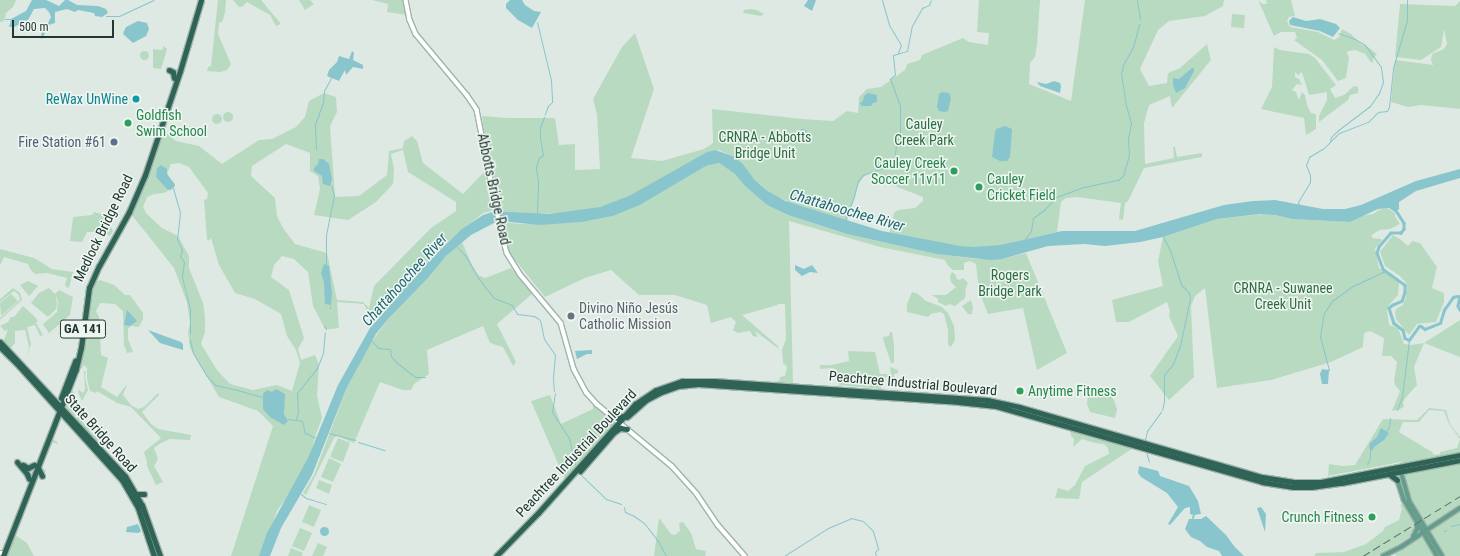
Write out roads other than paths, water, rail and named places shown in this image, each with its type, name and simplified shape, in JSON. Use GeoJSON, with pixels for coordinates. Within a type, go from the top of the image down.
{"type":"FeatureCollection","features":[{"type":"Feature","properties":{"kind":"highway","name":"Medlock Bridge Road"},"geometry":{"type":"LineString","coordinates":[[1,554],[80,355],[87,297],[95,274],[139,191],[157,139],[174,78],[200,0]]}},
{"type":"Feature","properties":{"kind":"highway","name":"Medlock Bridge Road"},"geometry":{"type":"LineString","coordinates":[[35,466],[53,426],[78,348],[82,310],[88,282],[133,196],[162,119],[200,0]]}},
{"type":"Feature","properties":{"kind":"highway"},"geometry":{"type":"LineString","coordinates":[[169,70],[173,73],[174,78]]}},
{"type":"Feature","properties":{"kind":"highway","name":"Medlock Bridge Road"},"geometry":{"type":"LineString","coordinates":[[87,297],[95,278],[100,277]]}},
{"type":"Feature","properties":{"kind":"highway","name":"State Bridge Road"},"geometry":{"type":"LineString","coordinates":[[0,342],[52,396],[67,419],[112,468],[129,491],[138,508],[154,556]]}},
{"type":"Feature","properties":{"kind":"highway","name":"State Bridge Road"},"geometry":{"type":"LineString","coordinates":[[0,347],[114,463],[142,505],[160,556]]}},
{"type":"Feature","properties":{"kind":"highway","name":"Peachtree Industrial Boulevard"},"geometry":{"type":"LineString","coordinates":[[496,556],[538,513],[646,395],[665,386],[682,381],[702,380],[996,406],[1256,480],[1282,486],[1324,486],[1389,474],[1397,470],[1408,470],[1460,460]]}},
{"type":"Feature","properties":{"kind":"highway","name":"Peachtree Industrial Boulevard"},"geometry":{"type":"LineString","coordinates":[[761,386],[968,398],[995,401],[1241,472],[1282,481],[1321,482],[1397,470],[1460,455]]}},
{"type":"Feature","properties":{"kind":"highway"},"geometry":{"type":"LineString","coordinates":[[52,396],[57,397],[63,392]]}},
{"type":"Feature","properties":{"kind":"highway"},"geometry":{"type":"LineString","coordinates":[[626,416],[625,424],[627,429],[620,428],[613,431],[614,422],[611,417],[618,418],[626,416]]}},
{"type":"Feature","properties":{"kind":"highway"},"geometry":{"type":"LineString","coordinates":[[53,426],[60,418],[67,419]]}},
{"type":"Feature","properties":{"kind":"highway","name":"Peachtree Industrial Boulevard"},"geometry":{"type":"LineString","coordinates":[[500,556],[613,431]]}},
{"type":"Feature","properties":{"kind":"highway"},"geometry":{"type":"LineString","coordinates":[[17,462],[28,474],[30,479],[42,476],[35,466],[28,468],[23,465]]}},
{"type":"Feature","properties":{"kind":"highway"},"geometry":{"type":"LineString","coordinates":[[1389,474],[1399,479],[1408,470]]}},
{"type":"Feature","properties":{"kind":"highway"},"geometry":{"type":"LineString","coordinates":[[136,494],[144,495],[142,505]]}},
{"type":"Feature","properties":{"kind":"main road","name":"Abbotts Bridge Road"},"geometry":{"type":"LineString","coordinates":[[406,0],[414,30],[430,53],[467,95],[479,114],[505,246],[515,267],[561,323],[574,369],[581,383],[596,404],[672,466],[745,556]]}},
{"type":"Feature","properties":{"kind":"main road"},"geometry":{"type":"LineString","coordinates":[[422,39],[430,53]]}},
{"type":"Feature","properties":{"kind":"main road"},"geometry":{"type":"LineString","coordinates":[[1397,470],[1404,500],[1424,530],[1437,556]]}},
{"type":"Feature","properties":{"kind":"main road"},"geometry":{"type":"LineString","coordinates":[[1399,479],[1419,522],[1412,539]]}},
{"type":"Feature","properties":{"kind":"main road"},"geometry":{"type":"LineString","coordinates":[[1404,500],[1407,501],[1414,510]]}},
{"type":"Feature","properties":{"kind":"main road"},"geometry":{"type":"LineString","coordinates":[[1383,556],[1460,508]]}},
{"type":"Feature","properties":{"kind":"main road"},"geometry":{"type":"LineString","coordinates":[[1419,522],[1427,524],[1437,523]]}},
{"type":"Feature","properties":{"kind":"main road"},"geometry":{"type":"LineString","coordinates":[[1429,539],[1430,531],[1437,523]]}},
{"type":"Feature","properties":{"kind":"main road"},"geometry":{"type":"LineString","coordinates":[[1412,539],[1422,536],[1429,539],[1442,556]]}},
{"type":"Feature","properties":{"kind":"water"},"geometry":{"type":"Polygon","coordinates":[[[32,0],[46,0],[59,6],[65,0],[68,0],[77,5],[98,6],[106,9],[108,13],[102,17],[95,16],[94,13],[78,10],[75,12],[67,9],[55,12],[55,23],[49,25],[42,39],[42,28],[47,25],[51,17],[45,8],[34,9],[28,20],[14,27],[9,27],[11,19],[26,11],[32,0]]]}},
{"type":"Feature","properties":{"kind":"water"},"geometry":{"type":"Polygon","coordinates":[[[510,0],[522,0],[525,5],[534,11],[541,12],[532,28],[518,20],[506,8],[506,4],[510,0]]]}},
{"type":"Feature","properties":{"kind":"water"},"geometry":{"type":"Polygon","coordinates":[[[808,0],[816,0],[812,11],[804,6],[808,0]]]}},
{"type":"Feature","properties":{"kind":"water"},"geometry":{"type":"Polygon","coordinates":[[[1293,17],[1306,21],[1320,19],[1336,24],[1340,28],[1333,37],[1320,31],[1290,25],[1289,21],[1293,17]]]}},
{"type":"Feature","properties":{"kind":"water"},"geometry":{"type":"Polygon","coordinates":[[[138,21],[147,23],[149,29],[146,36],[133,43],[123,34],[126,27],[138,21]]]}},
{"type":"Feature","properties":{"kind":"water"},"geometry":{"type":"Polygon","coordinates":[[[352,51],[354,53],[353,60],[363,65],[363,69],[353,67],[346,75],[345,70],[339,81],[327,76],[329,70],[337,62],[339,56],[349,59],[352,51]]]}},
{"type":"Feature","properties":{"kind":"water"},"geometry":{"type":"Polygon","coordinates":[[[1194,68],[1194,71],[1185,88],[1176,93],[1173,85],[1173,78],[1179,79],[1194,68]]]}},
{"type":"Feature","properties":{"kind":"water"},"geometry":{"type":"Polygon","coordinates":[[[1054,81],[1060,83],[1060,93],[1040,86],[1037,82],[1046,84],[1054,81]]]}},
{"type":"Feature","properties":{"kind":"water"},"geometry":{"type":"Polygon","coordinates":[[[942,92],[949,93],[951,98],[948,111],[945,112],[939,111],[937,107],[939,94],[942,92]]]}},
{"type":"Feature","properties":{"kind":"water"},"geometry":{"type":"Polygon","coordinates":[[[868,93],[877,95],[877,102],[873,103],[871,106],[862,106],[860,104],[863,101],[864,96],[868,93]]]}},
{"type":"Feature","properties":{"kind":"water"},"geometry":{"type":"Polygon","coordinates":[[[1005,126],[1012,129],[1010,157],[1007,161],[1000,161],[992,157],[995,132],[996,129],[1005,126]]]}},
{"type":"Feature","properties":{"kind":"water"},"geometry":{"type":"Polygon","coordinates":[[[800,129],[804,129],[806,130],[806,138],[800,139],[797,136],[797,132],[800,129]]]}},
{"type":"Feature","properties":{"kind":"water"},"geometry":{"type":"Polygon","coordinates":[[[715,150],[733,156],[742,163],[754,179],[766,190],[785,201],[882,231],[960,246],[974,247],[1000,245],[1062,231],[1135,231],[1224,205],[1253,201],[1275,200],[1323,209],[1345,209],[1361,205],[1416,181],[1460,169],[1460,178],[1416,191],[1399,202],[1399,209],[1395,212],[1389,208],[1378,209],[1350,222],[1292,219],[1275,215],[1260,214],[1217,219],[1163,237],[1140,242],[1105,246],[1084,244],[1048,246],[1002,259],[991,260],[936,254],[847,234],[788,215],[767,205],[745,186],[735,174],[719,163],[706,166],[640,205],[613,216],[582,222],[539,225],[502,221],[494,223],[471,235],[446,256],[428,278],[388,319],[376,334],[347,387],[312,475],[281,528],[270,556],[259,556],[267,533],[308,458],[338,385],[370,328],[431,259],[462,229],[483,215],[495,211],[549,214],[600,207],[629,196],[707,152],[715,150]]]}},
{"type":"Feature","properties":{"kind":"water"},"geometry":{"type":"Polygon","coordinates":[[[319,159],[323,159],[329,164],[332,179],[330,186],[323,184],[322,176],[314,171],[319,159]]]}},
{"type":"Feature","properties":{"kind":"water"},"geometry":{"type":"Polygon","coordinates":[[[161,165],[167,169],[167,174],[175,185],[171,190],[167,189],[156,177],[157,168],[161,165]]]}},
{"type":"Feature","properties":{"kind":"water"},"geometry":{"type":"Polygon","coordinates":[[[324,264],[329,266],[332,293],[331,305],[325,304],[324,282],[321,273],[324,264]]]}},
{"type":"Feature","properties":{"kind":"water"},"geometry":{"type":"Polygon","coordinates":[[[795,265],[804,269],[812,265],[818,273],[810,272],[802,276],[795,270],[795,265]]]}},
{"type":"Feature","properties":{"kind":"water"},"geometry":{"type":"Polygon","coordinates":[[[127,310],[137,321],[130,326],[124,325],[127,310]]]}},
{"type":"Feature","properties":{"kind":"water"},"geometry":{"type":"Polygon","coordinates":[[[148,330],[181,342],[183,344],[183,350],[160,343],[148,330]]]}},
{"type":"Feature","properties":{"kind":"water"},"geometry":{"type":"Polygon","coordinates":[[[592,350],[592,354],[587,354],[577,359],[575,351],[592,350]]]}},
{"type":"Feature","properties":{"kind":"water"},"geometry":{"type":"Polygon","coordinates":[[[1322,369],[1329,370],[1328,384],[1322,384],[1320,374],[1322,369]]]}},
{"type":"Feature","properties":{"kind":"water"},"geometry":{"type":"Polygon","coordinates":[[[276,389],[285,394],[284,414],[288,421],[284,425],[270,417],[263,409],[263,394],[267,390],[272,392],[276,389]]]}},
{"type":"Feature","properties":{"kind":"water"},"geometry":{"type":"Polygon","coordinates":[[[1381,428],[1389,433],[1384,440],[1374,447],[1372,451],[1369,448],[1370,443],[1377,437],[1381,428]]]}},
{"type":"Feature","properties":{"kind":"water"},"geometry":{"type":"Polygon","coordinates":[[[1139,466],[1158,471],[1160,476],[1189,486],[1198,501],[1201,514],[1190,514],[1190,507],[1185,508],[1170,525],[1168,524],[1178,507],[1167,493],[1141,477],[1138,473],[1139,466]]]}},
{"type":"Feature","properties":{"kind":"water"},"geometry":{"type":"Polygon","coordinates":[[[1261,507],[1266,514],[1265,532],[1257,508],[1261,507]]]}},
{"type":"Feature","properties":{"kind":"water"},"geometry":{"type":"Polygon","coordinates":[[[1206,516],[1226,535],[1244,556],[1222,556],[1219,551],[1207,547],[1200,541],[1191,537],[1185,529],[1189,519],[1201,519],[1206,516]]]}},
{"type":"Feature","properties":{"kind":"water"},"geometry":{"type":"Polygon","coordinates":[[[138,524],[141,531],[139,533],[126,532],[127,527],[138,524]]]}},
{"type":"Feature","properties":{"kind":"water"},"geometry":{"type":"Polygon","coordinates":[[[322,527],[326,527],[328,531],[326,535],[322,535],[320,533],[320,529],[322,527]]]}},
{"type":"Feature","properties":{"kind":"waterway"},"geometry":{"type":"LineString","coordinates":[[106,16],[119,16],[154,0]]}},
{"type":"Feature","properties":{"kind":"waterway"},"geometry":{"type":"LineString","coordinates":[[882,0],[889,25],[901,45],[898,53]]}},
{"type":"Feature","properties":{"kind":"waterway","name":"Chattahoochee River"},"geometry":{"type":"LineString","coordinates":[[845,220],[858,181],[863,175],[894,164],[896,144],[900,134],[900,106],[890,79],[895,75],[893,55],[907,51],[912,26],[922,8],[929,5],[931,0]]}},
{"type":"Feature","properties":{"kind":"waterway"},"geometry":{"type":"LineString","coordinates":[[1137,0],[1140,20]]}},
{"type":"Feature","properties":{"kind":"waterway"},"geometry":{"type":"LineString","coordinates":[[1299,205],[1298,202],[1310,182],[1310,175],[1306,165],[1309,157],[1324,148],[1339,133],[1368,122],[1378,112],[1387,111],[1389,107],[1393,68],[1407,20],[1407,0]]}},
{"type":"Feature","properties":{"kind":"waterway"},"geometry":{"type":"LineString","coordinates":[[5,19],[11,19]]}},
{"type":"Feature","properties":{"kind":"waterway"},"geometry":{"type":"LineString","coordinates":[[537,22],[551,80],[552,102],[548,106],[545,114]]}},
{"type":"Feature","properties":{"kind":"waterway"},"geometry":{"type":"LineString","coordinates":[[1025,239],[1031,231],[1033,218],[1044,210],[1056,197],[1084,187],[1118,180],[1123,176],[1129,155],[1128,139],[1131,123],[1126,105],[1121,74],[1123,65],[1133,47],[1139,24]]}},
{"type":"Feature","properties":{"kind":"waterway"},"geometry":{"type":"LineString","coordinates":[[1330,141],[1331,137],[1337,131],[1370,106],[1379,93],[1383,82],[1381,67],[1365,45],[1355,39],[1338,33]]}},
{"type":"Feature","properties":{"kind":"waterway"},"geometry":{"type":"LineString","coordinates":[[319,113],[323,103],[324,91],[331,78]]}},
{"type":"Feature","properties":{"kind":"waterway"},"geometry":{"type":"LineString","coordinates":[[316,146],[315,124],[319,114]]}},
{"type":"Feature","properties":{"kind":"waterway"},"geometry":{"type":"LineString","coordinates":[[537,213],[538,182],[536,167],[539,158],[543,155],[540,128],[544,117]]}},
{"type":"Feature","properties":{"kind":"waterway"},"geometry":{"type":"LineString","coordinates":[[326,264],[326,235],[334,195],[331,185]]}},
{"type":"Feature","properties":{"kind":"waterway"},"geometry":{"type":"LineString","coordinates":[[173,188],[180,212],[177,239],[182,250],[180,256],[184,262],[182,277],[190,310],[190,333]]}},
{"type":"Feature","properties":{"kind":"waterway"},"geometry":{"type":"LineString","coordinates":[[1395,209],[1404,223],[1404,229],[1401,233],[1391,233],[1379,247],[1377,253],[1383,269],[1405,285],[1405,292],[1402,301],[1389,308],[1394,323],[1403,330],[1405,338],[1409,340],[1419,326],[1425,329],[1440,323],[1444,310],[1453,297],[1460,297],[1458,306],[1460,310]]}},
{"type":"Feature","properties":{"kind":"waterway"},"geometry":{"type":"LineString","coordinates":[[1162,410],[1164,402],[1164,375],[1173,364],[1180,346],[1190,298],[1189,293],[1181,284],[1170,250],[1163,237]]}},
{"type":"Feature","properties":{"kind":"waterway"},"geometry":{"type":"LineString","coordinates":[[457,247],[465,255],[479,279],[494,298],[512,305],[517,314],[534,316],[540,320],[544,339],[555,355],[553,378],[554,391]]}},
{"type":"Feature","properties":{"kind":"waterway"},"geometry":{"type":"LineString","coordinates":[[1329,370],[1320,337],[1324,313],[1332,301],[1353,286],[1385,271]]}},
{"type":"Feature","properties":{"kind":"waterway"},"geometry":{"type":"LineString","coordinates":[[296,419],[298,412],[297,393],[317,368],[323,353],[325,332]]}},
{"type":"Feature","properties":{"kind":"waterway"},"geometry":{"type":"LineString","coordinates":[[190,340],[193,353],[207,376],[215,385],[262,397]]}},
{"type":"Feature","properties":{"kind":"waterway"},"geometry":{"type":"LineString","coordinates":[[1397,410],[1402,397],[1409,340]]}},
{"type":"Feature","properties":{"kind":"waterway"},"geometry":{"type":"LineString","coordinates":[[372,341],[378,348],[390,349],[391,356],[396,362],[415,377],[425,377]]}},
{"type":"Feature","properties":{"kind":"waterway"},"geometry":{"type":"LineString","coordinates":[[555,393],[552,412],[569,438],[575,464]]}},
{"type":"Feature","properties":{"kind":"waterway"},"geometry":{"type":"LineString","coordinates":[[1145,440],[1147,431],[1161,412]]}},
{"type":"Feature","properties":{"kind":"waterway"},"geometry":{"type":"LineString","coordinates":[[1385,432],[1389,427],[1390,418]]}},
{"type":"Feature","properties":{"kind":"waterway"},"geometry":{"type":"LineString","coordinates":[[288,419],[302,421],[305,433],[316,438]]}},
{"type":"Feature","properties":{"kind":"waterway"},"geometry":{"type":"LineString","coordinates":[[329,433],[355,440]]}},
{"type":"Feature","properties":{"kind":"waterway"},"geometry":{"type":"LineString","coordinates":[[358,442],[385,450]]}},
{"type":"Feature","properties":{"kind":"waterway"},"geometry":{"type":"LineString","coordinates":[[1367,464],[1370,458],[1370,450]]}},
{"type":"Feature","properties":{"kind":"waterway"},"geometry":{"type":"LineString","coordinates":[[1146,451],[1149,462]]}},
{"type":"Feature","properties":{"kind":"waterway"},"geometry":{"type":"LineString","coordinates":[[579,473],[606,499],[621,504]]}},
{"type":"Feature","properties":{"kind":"waterway"},"geometry":{"type":"LineString","coordinates":[[301,494],[306,498],[326,504]]}},
{"type":"Feature","properties":{"kind":"waterway"},"geometry":{"type":"LineString","coordinates":[[624,507],[625,512],[644,523],[658,541],[666,556]]}},
{"type":"Feature","properties":{"kind":"waterway"},"geometry":{"type":"LineString","coordinates":[[784,556],[828,528],[851,518],[863,521],[873,531],[878,549],[875,552],[876,556]]}},
{"type":"Feature","properties":{"kind":"waterway"},"geometry":{"type":"LineString","coordinates":[[1451,526],[1460,524]]}},
{"type":"Feature","properties":{"kind":"railway"},"geometry":{"type":"LineString","coordinates":[[1363,556],[1460,496]]}},
{"type":"Feature","properties":{"kind":"place","name":"ReWax UnWine"},"geometry":{"type":"Point","coordinates":[136,99]}},
{"type":"Feature","properties":{"kind":"place","name":"Goldfish Swim School"},"geometry":{"type":"Point","coordinates":[128,123]}},
{"type":"Feature","properties":{"kind":"place","name":"Fire Station #61"},"geometry":{"type":"Point","coordinates":[114,142]}},
{"type":"Feature","properties":{"kind":"place","name":"Cauley Creek Soccer 11v11"},"geometry":{"type":"Point","coordinates":[954,171]}},
{"type":"Feature","properties":{"kind":"place","name":"Cauley Cricket Field"},"geometry":{"type":"Point","coordinates":[979,187]}},
{"type":"Feature","properties":{"kind":"place","name":"Divino Niño Jesús Catholic Mission"},"geometry":{"type":"Point","coordinates":[571,316]}},
{"type":"Feature","properties":{"kind":"place","name":"Anytime Fitness"},"geometry":{"type":"Point","coordinates":[1020,391]}},
{"type":"Feature","properties":{"kind":"place","name":"Crunch Fitness"},"geometry":{"type":"Point","coordinates":[1372,517]}},
{"type":"Feature","properties":{"kind":"park label","name":"Cauley Creek Park"},"geometry":{"type":"Point","coordinates":[924,132]}},
{"type":"Feature","properties":{"kind":"park label","name":"CRNRA - Abbotts Bridge Unit"},"geometry":{"type":"Point","coordinates":[765,146]}},
{"type":"Feature","properties":{"kind":"park label","name":"Rogers Bridge Park"},"geometry":{"type":"Point","coordinates":[1010,284]}},
{"type":"Feature","properties":{"kind":"park label","name":"CRNRA - Suwanee Creek Unit"},"geometry":{"type":"Point","coordinates":[1283,296]}}]}
